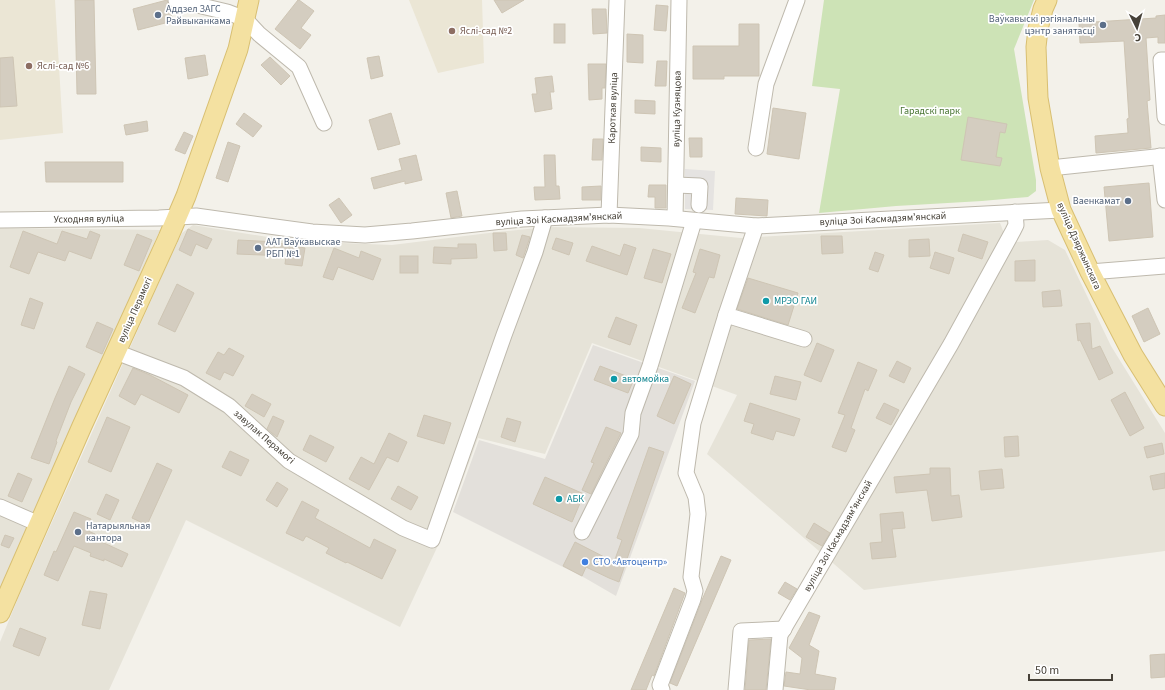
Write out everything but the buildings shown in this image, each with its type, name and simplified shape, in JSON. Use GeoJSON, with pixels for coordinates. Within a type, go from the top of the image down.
{"type":"FeatureCollection","features":[{"type":"Feature","properties":{"kind":"main road","name":"вуліца Перамогі"},"geometry":{"type":"LineString","coordinates":[[0,613],[186,196],[238,49],[249,0]]}},
{"type":"Feature","properties":{"kind":"main road","name":"вуліца Дзяржынскага"},"geometry":{"type":"LineString","coordinates":[[1047,0],[1043,9],[1038,30],[1036,47],[1038,98],[1050,168],[1061,210],[1090,272],[1133,354],[1165,406]]}},
{"type":"Feature","properties":{"kind":"street"},"geometry":{"type":"LineString","coordinates":[[176,0],[219,5],[245,19],[259,34],[299,68],[324,122]]}},
{"type":"Feature","properties":{"kind":"street","name":"Кароткая вуліца"},"geometry":{"type":"LineString","coordinates":[[609,215],[617,0]]}},
{"type":"Feature","properties":{"kind":"street","name":"вуліца Кузняцова"},"geometry":{"type":"LineString","coordinates":[[675,218],[679,0]]}},
{"type":"Feature","properties":{"kind":"street"},"geometry":{"type":"LineString","coordinates":[[756,148],[766,84],[797,0]]}},
{"type":"Feature","properties":{"kind":"street"},"geometry":{"type":"LineString","coordinates":[[1165,60],[1161,60],[1165,117]]}},
{"type":"Feature","properties":{"kind":"street"},"geometry":{"type":"LineString","coordinates":[[1050,168],[1163,156],[1165,200]]}},
{"type":"Feature","properties":{"kind":"street"},"geometry":{"type":"LineString","coordinates":[[676,185],[700,181],[699,205]]}},
{"type":"Feature","properties":{"kind":"street","name":"вуліца Зоі Касмадзямʼянскай"},"geometry":{"type":"LineString","coordinates":[[177,217],[196,216],[312,232],[365,235],[545,218],[609,215],[675,218],[756,226],[1061,210]]}},
{"type":"Feature","properties":{"kind":"street","name":"вуліца Зоі Касмадзямʼянскай"},"geometry":{"type":"LineString","coordinates":[[775,690],[780,635],[962,324],[1014,231],[1016,225],[1014,212]]}},
{"type":"Feature","properties":{"kind":"street","name":"Усходняя вуліца"},"geometry":{"type":"LineString","coordinates":[[0,220],[177,217]]}},
{"type":"Feature","properties":{"kind":"street","name":"завулак Перамогі"},"geometry":{"type":"LineString","coordinates":[[116,352],[184,378],[229,406],[289,461],[403,528],[432,540],[504,335],[536,252],[545,218]]}},
{"type":"Feature","properties":{"kind":"street"},"geometry":{"type":"LineString","coordinates":[[582,532],[631,434],[633,413],[650,366],[694,221]]}},
{"type":"Feature","properties":{"kind":"street"},"geometry":{"type":"LineString","coordinates":[[662,690],[660,685],[695,591],[691,577],[698,514],[696,497],[686,473],[693,423],[726,315],[756,226]]}},
{"type":"Feature","properties":{"kind":"street"},"geometry":{"type":"LineString","coordinates":[[1090,272],[1165,266]]}},
{"type":"Feature","properties":{"kind":"street"},"geometry":{"type":"LineString","coordinates":[[726,315],[804,339]]}},
{"type":"Feature","properties":{"kind":"street"},"geometry":{"type":"LineString","coordinates":[[0,507],[39,524]]}},
{"type":"Feature","properties":{"kind":"street"},"geometry":{"type":"LineString","coordinates":[[736,690],[742,631],[784,629]]}},
{"type":"Feature","properties":{"kind":"shaded area","name":"Яслі-сад №6"},"geometry":{"type":"Polygon","coordinates":[[[0,0],[55,0],[63,133],[0,140],[0,0]]]}},
{"type":"Feature","properties":{"kind":"shaded area","name":"Яслі-сад №2"},"geometry":{"type":"Polygon","coordinates":[[[409,0],[482,0],[484,63],[438,73],[409,0]]]}},
{"type":"Feature","properties":{"kind":"shaded area"},"geometry":{"type":"Polygon","coordinates":[[[685,169],[715,171],[713,210],[685,209],[685,169]]]}},
{"type":"Feature","properties":{"kind":"shaded area"},"geometry":{"type":"Polygon","coordinates":[[[1000,223],[1004,233],[1000,243],[1048,240],[1065,250],[1111,346],[1165,433],[1165,551],[864,590],[707,454],[737,395],[592,343],[545,454],[478,438],[441,539],[400,627],[186,520],[109,690],[0,690],[0,642],[19,596],[170,258],[182,233],[193,225],[292,241],[392,245],[547,227],[639,228],[741,238],[1000,223]]]}},
{"type":"Feature","properties":{"kind":"shaded area"},"geometry":{"type":"Polygon","coordinates":[[[0,228],[160,230],[0,592],[0,228]]]}},
{"type":"Feature","properties":{"kind":"shaded area"},"geometry":{"type":"Polygon","coordinates":[[[593,345],[695,381],[616,596],[585,578],[453,512],[479,440],[545,459],[593,345]]]}},
{"type":"Feature","properties":{"kind":"green space","name":"Гарадскі парк"},"geometry":{"type":"Polygon","coordinates":[[[824,0],[1034,0],[1014,49],[1036,180],[1036,191],[1028,197],[819,213],[840,89],[812,86],[824,0]]]}},
{"type":"Feature","properties":{"kind":"place","name":"Аддзел ЗАГС Райвыканкама"},"geometry":{"type":"Point","coordinates":[158,15]}},
{"type":"Feature","properties":{"kind":"place","name":"Ваўкавыскі рэгіянальны цэнтр занятасці"},"geometry":{"type":"Point","coordinates":[1103,25]}},
{"type":"Feature","properties":{"kind":"place","name":"Яслі-сад №2"},"geometry":{"type":"Point","coordinates":[452,31]}},
{"type":"Feature","properties":{"kind":"place","name":"Яслі-сад №6"},"geometry":{"type":"Point","coordinates":[29,66]}},
{"type":"Feature","properties":{"kind":"place","name":"Ваенкамат"},"geometry":{"type":"Point","coordinates":[1128,201]}},
{"type":"Feature","properties":{"kind":"place","name":"ААТ Ваўкавыскае РБП №1"},"geometry":{"type":"Point","coordinates":[258,248]}},
{"type":"Feature","properties":{"kind":"place","name":"МРЭО ГАИ"},"geometry":{"type":"Point","coordinates":[766,301]}},
{"type":"Feature","properties":{"kind":"place","name":"автомойка"},"geometry":{"type":"Point","coordinates":[614,379]}},
{"type":"Feature","properties":{"kind":"place","name":"АБК"},"geometry":{"type":"Point","coordinates":[559,499]}},
{"type":"Feature","properties":{"kind":"place","name":"Натарыяльная кантора"},"geometry":{"type":"Point","coordinates":[78,532]}},
{"type":"Feature","properties":{"kind":"place","name":"СТО «Автоцентр»"},"geometry":{"type":"Point","coordinates":[585,562]}}]}
